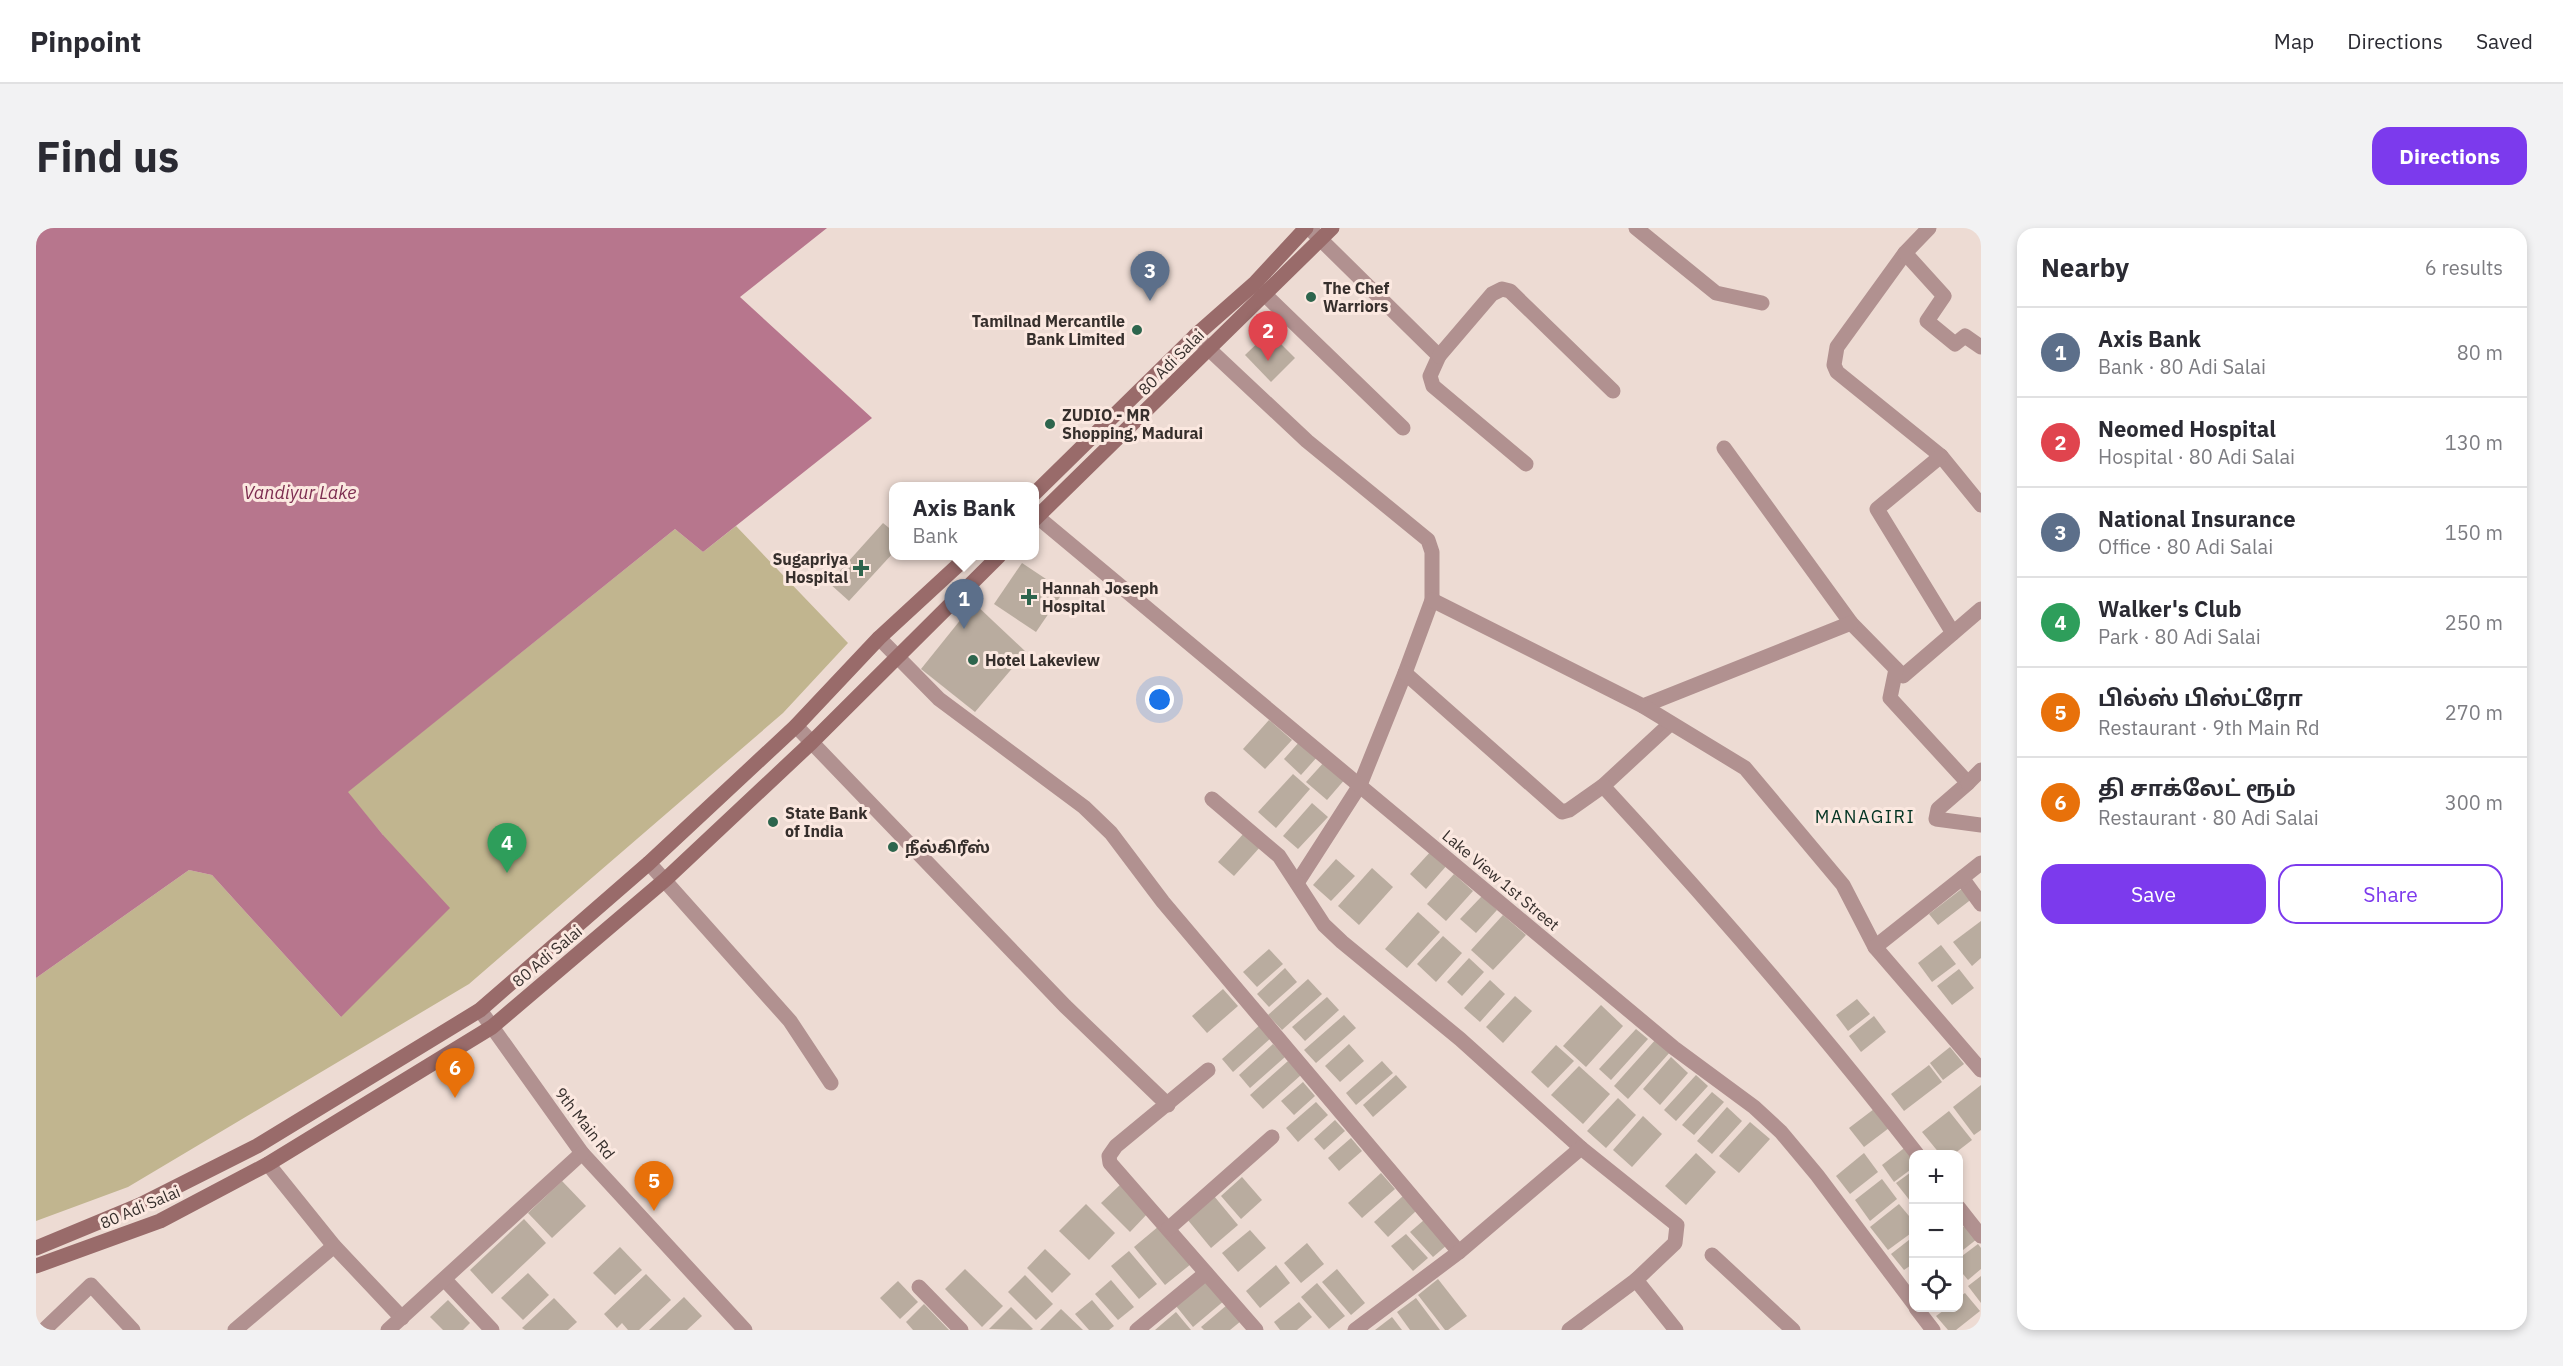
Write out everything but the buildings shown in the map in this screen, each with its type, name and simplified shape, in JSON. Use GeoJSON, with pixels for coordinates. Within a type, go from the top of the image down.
{"type":"FeatureCollection","features":[{"type":"Feature","properties":{"kind":"main road","name":"80 Adi Salai"},"geometry":{"type":"LineString","coordinates":[[1039,514],[1210,348],[1307,228]]}},
{"type":"Feature","properties":{"kind":"main road","name":"80 Adi Salai"},"geometry":{"type":"LineString","coordinates":[[1039,490],[1195,336],[1259,289],[1332,228]]}},
{"type":"Feature","properties":{"kind":"main road","name":"80 Adi Salai"},"geometry":{"type":"LineString","coordinates":[[36,1248],[141,1205],[257,1146],[480,1010],[649,863],[796,726],[879,638],[963,560]]}},
{"type":"Feature","properties":{"kind":"main road","name":"80 Adi Salai"},"geometry":{"type":"LineString","coordinates":[[36,1266],[160,1221],[267,1164],[492,1027],[666,879],[812,742],[994,560]]}},
{"type":"Feature","properties":{"kind":"street"},"geometry":{"type":"LineString","coordinates":[[1307,228],[1439,356]]}},
{"type":"Feature","properties":{"kind":"street"},"geometry":{"type":"LineString","coordinates":[[1636,228],[1716,293],[1762,303]]}},
{"type":"Feature","properties":{"kind":"street"},"geometry":{"type":"LineString","coordinates":[[1929,228],[1905,253],[1837,347],[1834,365],[1838,372],[1941,456],[1981,505]]}},
{"type":"Feature","properties":{"kind":"street"},"geometry":{"type":"LineString","coordinates":[[1905,253],[1944,296],[1927,321],[1955,344],[1965,336],[1981,347]]}},
{"type":"Feature","properties":{"kind":"street"},"geometry":{"type":"LineString","coordinates":[[1259,289],[1403,428]]}},
{"type":"Feature","properties":{"kind":"street"},"geometry":{"type":"LineString","coordinates":[[1526,464],[1433,386],[1430,376],[1439,356],[1492,294],[1502,289],[1510,291],[1613,391]]}},
{"type":"Feature","properties":{"kind":"street"},"geometry":{"type":"LineString","coordinates":[[1195,336],[1307,441],[1428,540],[1432,552],[1432,600],[1360,785],[1297,883]]}},
{"type":"Feature","properties":{"kind":"street"},"geometry":{"type":"LineString","coordinates":[[1724,448],[1851,623],[1903,676],[1981,609]]}},
{"type":"Feature","properties":{"kind":"street"},"geometry":{"type":"LineString","coordinates":[[1941,456],[1877,509],[1953,633]]}},
{"type":"Feature","properties":{"kind":"street","name":"Lake View 1st Street"},"geometry":{"type":"LineString","coordinates":[[1039,519],[1674,1048],[1754,1107],[1781,1132],[1817,1175],[1909,1297]]}},
{"type":"Feature","properties":{"kind":"street"},"geometry":{"type":"LineString","coordinates":[[1432,600],[1643,706],[1745,768],[1843,885],[1875,947],[1981,1070]]}},
{"type":"Feature","properties":{"kind":"street"},"geometry":{"type":"LineString","coordinates":[[1643,706],[1851,623]]}},
{"type":"Feature","properties":{"kind":"street"},"geometry":{"type":"LineString","coordinates":[[879,638],[939,699],[1084,807],[1111,833],[1163,902],[1459,1252]]}},
{"type":"Feature","properties":{"kind":"street"},"geometry":{"type":"LineString","coordinates":[[1896,669],[1890,698],[1968,783]]}},
{"type":"Feature","properties":{"kind":"street"},"geometry":{"type":"LineString","coordinates":[[1405,673],[1562,812],[1566,812],[1603,786],[1670,724]]}},
{"type":"Feature","properties":{"kind":"street"},"geometry":{"type":"LineString","coordinates":[[796,726],[1065,1006],[1168,1105]]}},
{"type":"Feature","properties":{"kind":"street"},"geometry":{"type":"LineString","coordinates":[[1981,771],[1938,809],[1936,819],[1981,825]]}},
{"type":"Feature","properties":{"kind":"street"},"geometry":{"type":"LineString","coordinates":[[1603,786],[1691,881],[1863,1085],[1913,1150]]}},
{"type":"Feature","properties":{"kind":"street"},"geometry":{"type":"LineString","coordinates":[[1212,799],[1279,856],[1324,925],[1342,942],[1460,1039],[1581,1148],[1677,1225],[1675,1244],[1636,1280],[1569,1330]]}},
{"type":"Feature","properties":{"kind":"street"},"geometry":{"type":"LineString","coordinates":[[649,863],[666,879],[790,1021],[831,1083]]}},
{"type":"Feature","properties":{"kind":"street"},"geometry":{"type":"LineString","coordinates":[[1875,947],[1981,863]]}},
{"type":"Feature","properties":{"kind":"street"},"geometry":{"type":"LineString","coordinates":[[1962,878],[1981,904]]}},
{"type":"Feature","properties":{"kind":"street","name":"9th Main Rd"},"geometry":{"type":"LineString","coordinates":[[480,1010],[582,1153],[745,1330]]}},
{"type":"Feature","properties":{"kind":"street"},"geometry":{"type":"LineString","coordinates":[[1209,1070],[1116,1146],[1109,1156],[1110,1163],[1256,1330]]}},
{"type":"Feature","properties":{"kind":"street"},"geometry":{"type":"LineString","coordinates":[[1168,1229],[1272,1137]]}},
{"type":"Feature","properties":{"kind":"street"},"geometry":{"type":"LineString","coordinates":[[1355,1330],[1459,1252],[1581,1148]]}},
{"type":"Feature","properties":{"kind":"street"},"geometry":{"type":"LineString","coordinates":[[388,1330],[582,1153]]}},
{"type":"Feature","properties":{"kind":"street"},"geometry":{"type":"LineString","coordinates":[[267,1164],[334,1246],[402,1318]]}},
{"type":"Feature","properties":{"kind":"street"},"geometry":{"type":"LineString","coordinates":[[1963,1212],[1981,1236]]}},
{"type":"Feature","properties":{"kind":"street"},"geometry":{"type":"LineString","coordinates":[[235,1330],[334,1246]]}},
{"type":"Feature","properties":{"kind":"street"},"geometry":{"type":"LineString","coordinates":[[1712,1255],[1792,1330]]}},
{"type":"Feature","properties":{"kind":"street"},"geometry":{"type":"LineString","coordinates":[[1137,1330],[1206,1273]]}},
{"type":"Feature","properties":{"kind":"street"},"geometry":{"type":"LineString","coordinates":[[445,1280],[492,1330]]}},
{"type":"Feature","properties":{"kind":"street"},"geometry":{"type":"LineString","coordinates":[[1636,1280],[1676,1330]]}},
{"type":"Feature","properties":{"kind":"street"},"geometry":{"type":"LineString","coordinates":[[44,1330],[91,1285],[133,1330]]}},
{"type":"Feature","properties":{"kind":"street"},"geometry":{"type":"LineString","coordinates":[[919,1287],[961,1330]]}},
{"type":"Feature","properties":{"kind":"street"},"geometry":{"type":"LineString","coordinates":[[1919,1312],[1933,1330]]}},
{"type":"Feature","properties":{"kind":"shaded area"},"geometry":{"type":"Polygon","coordinates":[[[736,526],[848,643],[783,713],[469,984],[128,1187],[36,1221],[36,978],[189,870],[212,875],[341,1017],[383,835],[347,792],[675,529],[703,552],[736,526]]]}},
{"type":"Feature","properties":{"kind":"water","name":"Vandiyur Lake"},"geometry":{"type":"Polygon","coordinates":[[[36,228],[827,228],[740,297],[872,418],[703,552],[675,529],[348,792],[383,835],[450,908],[341,1017],[212,875],[189,870],[36,978],[36,228]]]}},
{"type":"Feature","properties":{"kind":"place","name":"The Chef Warriors"},"geometry":{"type":"Point","coordinates":[1311,297]}},
{"type":"Feature","properties":{"kind":"place","name":"National Insurance"},"geometry":{"type":"Point","coordinates":[1150,301]}},
{"type":"Feature","properties":{"kind":"place","name":"Tamilnad Mercantile Bank Limited"},"geometry":{"type":"Point","coordinates":[1137,330]}},
{"type":"Feature","properties":{"kind":"place","name":"Neomed Hospital"},"geometry":{"type":"Point","coordinates":[1268,361]}},
{"type":"Feature","properties":{"kind":"place","name":"ZUDIO - MR Shopping, Madurai"},"geometry":{"type":"Point","coordinates":[1050,424]}},
{"type":"Feature","properties":{"kind":"place","name":"Sugapriya Hospital"},"geometry":{"type":"Point","coordinates":[861,568]}},
{"type":"Feature","properties":{"kind":"place","name":"Hannah Joseph Hospital"},"geometry":{"type":"Point","coordinates":[1029,597]}},
{"type":"Feature","properties":{"kind":"place","name":"Axis Bank"},"geometry":{"type":"Point","coordinates":[964,629]}},
{"type":"Feature","properties":{"kind":"place","name":"Hotel Lakeview"},"geometry":{"type":"Point","coordinates":[973,660]}},
{"type":"Feature","properties":{"kind":"place","name":"State Bank of India"},"geometry":{"type":"Point","coordinates":[773,822]}},
{"type":"Feature","properties":{"kind":"place","name":"நீல்கிரீஸ்"},"geometry":{"type":"Point","coordinates":[893,847]}},
{"type":"Feature","properties":{"kind":"place","name":"Walker's Club"},"geometry":{"type":"Point","coordinates":[507,873]}},
{"type":"Feature","properties":{"kind":"place","name":"தி சாக்லேட் ரூம்"},"geometry":{"type":"Point","coordinates":[455,1098]}},
{"type":"Feature","properties":{"kind":"place","name":"பில்ஸ் பிஸ்ட்ரோ"},"geometry":{"type":"Point","coordinates":[654,1211]}},
{"type":"Feature","properties":{"kind":"district","name":"MANAGIRI"},"geometry":{"type":"Point","coordinates":[1865,817]}}]}
